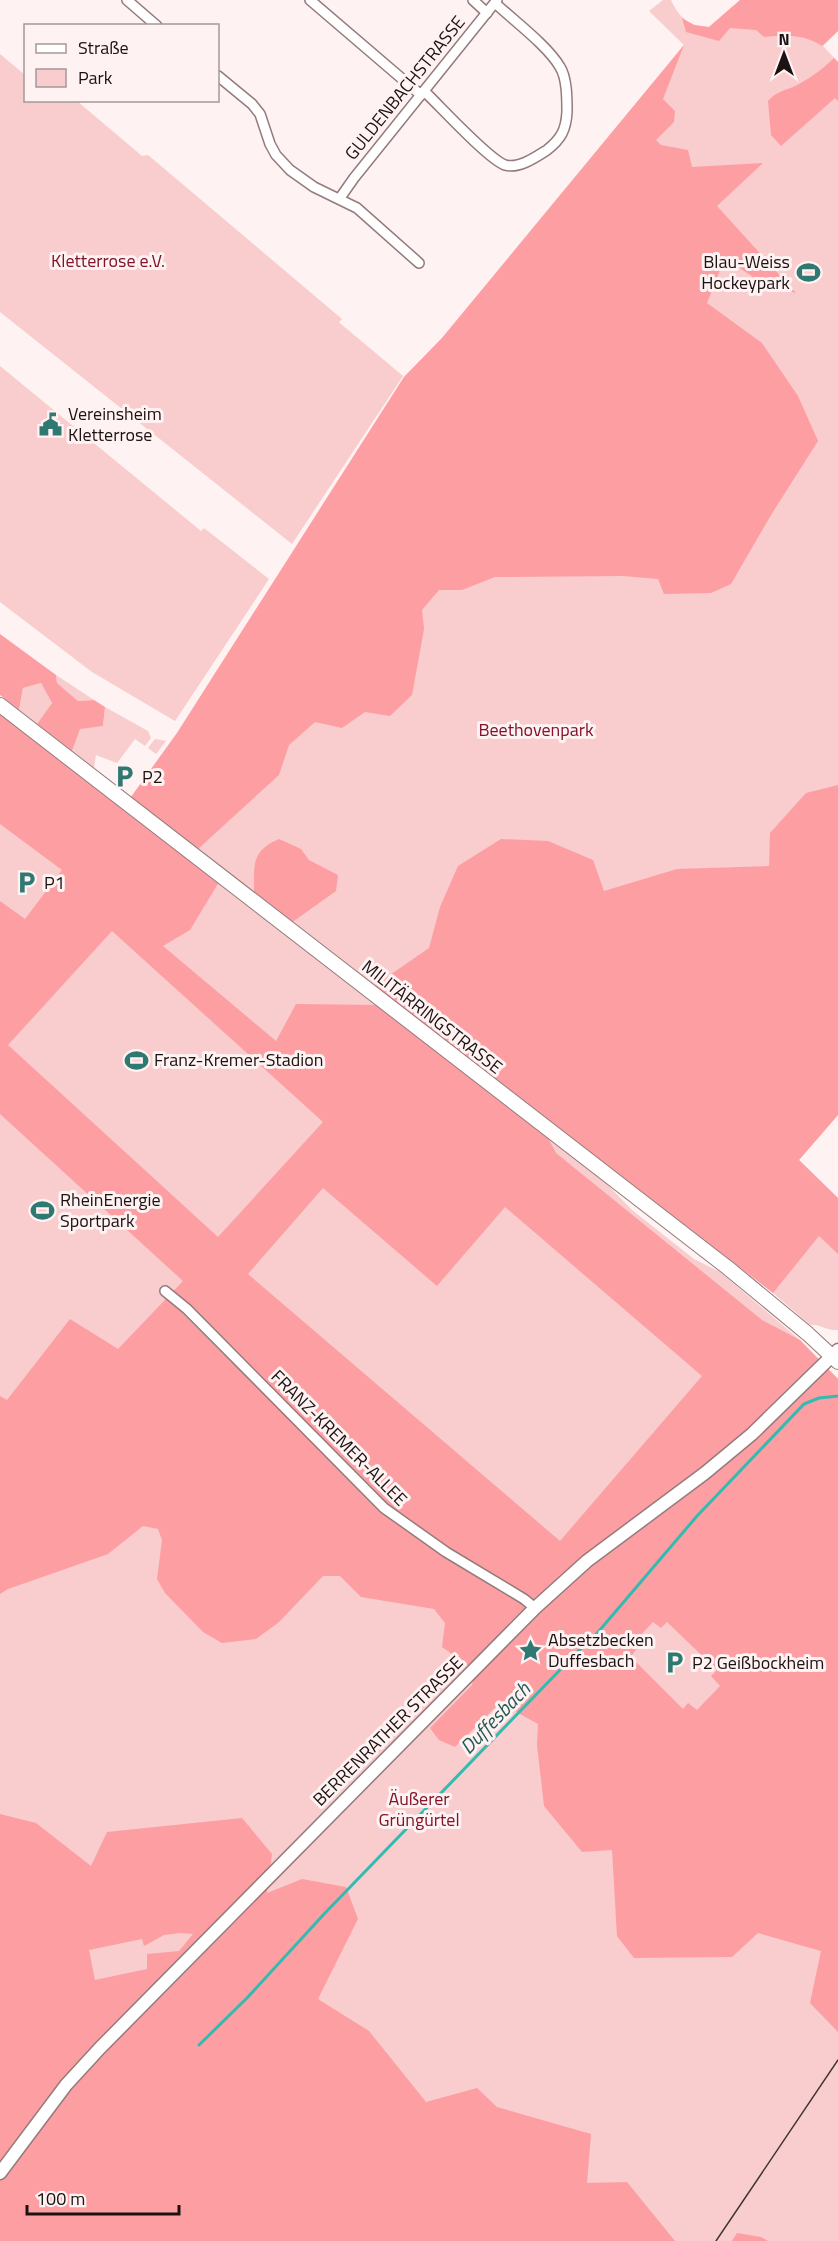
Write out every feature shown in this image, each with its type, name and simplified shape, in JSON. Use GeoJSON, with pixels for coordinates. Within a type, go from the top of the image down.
{"type":"FeatureCollection","features":[{"type":"Feature","properties":{"kind":"main road","name":"MILITÄRRINGSTRASSE"},"geometry":{"type":"LineString","coordinates":[[0,705],[729,1268],[836,1356]]}},
{"type":"Feature","properties":{"kind":"street"},"geometry":{"type":"LineString","coordinates":[[127,0],[155,24]]}},
{"type":"Feature","properties":{"kind":"street"},"geometry":{"type":"LineString","coordinates":[[310,0],[423,93],[489,154],[506,165],[520,164],[536,157],[559,141],[564,133],[567,106],[564,79],[561,67],[496,2]]}},
{"type":"Feature","properties":{"kind":"street"},"geometry":{"type":"LineString","coordinates":[[473,0],[487,13]]}},
{"type":"Feature","properties":{"kind":"street","name":"GULDENBACHSTRASSE"},"geometry":{"type":"LineString","coordinates":[[340,198],[496,2]]}},
{"type":"Feature","properties":{"kind":"street"},"geometry":{"type":"LineString","coordinates":[[219,77],[252,104],[260,114],[270,144],[276,155],[290,170],[314,187],[357,208],[418,263]]}},
{"type":"Feature","properties":{"kind":"street","name":"FRANZ-KREMER-ALLEE"},"geometry":{"type":"LineString","coordinates":[[165,1291],[187,1309],[384,1508],[446,1552],[525,1599],[535,1608]]}},
{"type":"Feature","properties":{"kind":"street","name":"BERRENRATHER STRASSE"},"geometry":{"type":"LineString","coordinates":[[0,2173],[66,2085],[100,2048],[535,1608],[585,1563],[705,1473],[752,1434],[836,1356]]}},
{"type":"Feature","properties":{"kind":"green space","name":"Beethovenpark"},"geometry":{"type":"Polygon","coordinates":[[[663,0],[671,0],[681,16],[690,23],[709,27],[740,0],[838,0],[838,31],[823,46],[838,62],[838,1115],[799,1160],[838,1198],[838,1330],[810,1325],[773,1293],[291,923],[131,797],[177,733],[404,377],[442,338],[684,45],[649,11],[663,0]]]}},
{"type":"Feature","properties":{"kind":"green space","name":"Kletterrose e.V."},"geometry":{"type":"Polygon","coordinates":[[[0,54],[24,74],[24,102],[78,102],[142,156],[148,155],[342,319],[339,322],[341,324],[403,376],[292,544],[0,312],[0,54]]]}},
{"type":"Feature","properties":{"kind":"green space"},"geometry":{"type":"Polygon","coordinates":[[[0,366],[201,531],[204,528],[269,579],[175,721],[92,672],[0,602],[0,366]]]}},
{"type":"Feature","properties":{"kind":"green space"},"geometry":{"type":"Polygon","coordinates":[[[56,675],[94,700],[78,701],[57,683],[56,675]]]}},
{"type":"Feature","properties":{"kind":"green space"},"geometry":{"type":"Polygon","coordinates":[[[41,683],[52,703],[37,724],[19,710],[23,688],[41,683]]]}},
{"type":"Feature","properties":{"kind":"green space"},"geometry":{"type":"Polygon","coordinates":[[[105,707],[148,731],[151,738],[145,746],[135,739],[117,763],[96,755],[94,768],[72,751],[80,728],[103,726],[105,707]]]}},
{"type":"Feature","properties":{"kind":"green space","name":"Äußerer Grüngürtel"},"geometry":{"type":"Polygon","coordinates":[[[0,713],[603,1180],[632,1210],[694,1259],[720,1272],[800,1340],[838,1379],[838,2241],[0,2241],[0,713]]]}},
{"type":"Feature","properties":{"kind":"green space"},"geometry":{"type":"Polygon","coordinates":[[[155,739],[166,741],[156,754],[148,748],[155,739]]]}},
{"type":"Feature","properties":{"kind":"shaded area"},"geometry":{"type":"Polygon","coordinates":[[[740,0],[838,0],[838,31],[822,46],[801,37],[764,37],[756,30],[730,28],[719,41],[686,32],[682,18],[694,25],[709,27],[740,0]]]}},
{"type":"Feature","properties":{"kind":"shaded area"},"geometry":{"type":"Polygon","coordinates":[[[684,45],[663,99],[675,111],[674,122],[656,140],[661,145],[688,150],[692,167],[763,163],[717,206],[796,293],[762,283],[735,265],[720,270],[707,303],[762,343],[798,396],[818,441],[731,584],[711,593],[664,594],[658,579],[623,576],[495,577],[462,590],[439,590],[422,610],[424,629],[412,695],[390,716],[365,712],[342,728],[315,722],[289,745],[279,775],[198,849],[131,797],[177,733],[404,377],[442,338],[684,45]]]}},
{"type":"Feature","properties":{"kind":"shaded area"},"geometry":{"type":"Polygon","coordinates":[[[834,58],[838,62],[838,101],[835,98],[781,146],[771,135],[768,101],[777,94],[810,78],[834,58]]]}},
{"type":"Feature","properties":{"kind":"shaded area"},"geometry":{"type":"Polygon","coordinates":[[[0,634],[56,675],[57,683],[78,701],[94,700],[105,707],[103,726],[80,729],[72,751],[37,724],[52,703],[41,683],[23,688],[19,710],[0,695],[0,634]]]}},
{"type":"Feature","properties":{"kind":"shaded area"},"geometry":{"type":"Polygon","coordinates":[[[0,713],[219,882],[190,930],[163,946],[276,1041],[296,1004],[377,1005],[548,1138],[556,1153],[762,1320],[800,1340],[838,1379],[838,2032],[810,2003],[821,1951],[758,1933],[732,1957],[634,1958],[617,1936],[612,1850],[582,1852],[544,1806],[537,1745],[538,1724],[502,1701],[455,1747],[439,1740],[430,1728],[472,1685],[475,1670],[442,1647],[445,1623],[434,1609],[361,1597],[340,1576],[323,1576],[279,1622],[256,1639],[222,1643],[203,1632],[165,1593],[157,1579],[162,1540],[158,1529],[143,1526],[108,1554],[8,1589],[0,1594],[0,1396],[7,1400],[70,1319],[118,1349],[183,1281],[0,1114],[0,901],[25,919],[62,870],[0,824],[0,713]],[[112,931],[8,1045],[218,1237],[323,1122],[112,931]],[[323,1188],[248,1274],[560,1541],[702,1376],[505,1207],[437,1286],[323,1188]],[[653,1622],[636,1640],[640,1643],[631,1657],[683,1709],[688,1703],[697,1710],[720,1686],[711,1676],[717,1670],[667,1622],[661,1628],[653,1622]]]}},
{"type":"Feature","properties":{"kind":"shaded area"},"geometry":{"type":"Polygon","coordinates":[[[838,785],[838,1115],[799,1160],[838,1198],[838,1254],[819,1236],[773,1293],[374,986],[429,948],[440,907],[458,866],[501,839],[548,841],[593,860],[604,891],[677,869],[769,866],[770,833],[806,793],[838,785]]]}},
{"type":"Feature","properties":{"kind":"shaded area"},"geometry":{"type":"Polygon","coordinates":[[[279,839],[301,849],[309,860],[338,875],[336,891],[291,923],[254,893],[256,860],[263,849],[279,839]]]}},
{"type":"Feature","properties":{"kind":"shaded area"},"geometry":{"type":"Polygon","coordinates":[[[0,1814],[36,1823],[91,1866],[107,1832],[242,1818],[272,1854],[267,1893],[302,1879],[346,1887],[358,1919],[318,1999],[369,2031],[426,2102],[477,2088],[497,2107],[591,2134],[587,2183],[627,2182],[675,2241],[0,2241],[0,1814]],[[193,1934],[164,1935],[144,1946],[142,1939],[89,1950],[95,1980],[147,1969],[147,1954],[179,1951],[193,1934]]]}},
{"type":"Feature","properties":{"kind":"shaded area"},"geometry":{"type":"Polygon","coordinates":[[[737,2233],[761,2237],[768,2241],[732,2241],[737,2233]]]}},
{"type":"Feature","properties":{"kind":"waterway","name":"Duffesbach"},"geometry":{"type":"LineString","coordinates":[[199,2045],[593,1638],[697,1516],[804,1404],[819,1398],[838,1396]]}},
{"type":"Feature","properties":{"kind":"tram line"},"geometry":{"type":"LineString","coordinates":[[716,2241],[838,2060]]}},
{"type":"Feature","properties":{"kind":"place","name":"Blau-Weiss Hockeypark"},"geometry":{"type":"Point","coordinates":[808,272]}},
{"type":"Feature","properties":{"kind":"place","name":"Vereinsheim Kletterrose"},"geometry":{"type":"Point","coordinates":[50,424]}},
{"type":"Feature","properties":{"kind":"place","name":"P2"},"geometry":{"type":"Point","coordinates":[124,777]}},
{"type":"Feature","properties":{"kind":"place","name":"P1"},"geometry":{"type":"Point","coordinates":[26,883]}},
{"type":"Feature","properties":{"kind":"place","name":"Franz-Kremer-Stadion"},"geometry":{"type":"Point","coordinates":[136,1060]}},
{"type":"Feature","properties":{"kind":"place","name":"RheinEnergie Sportpark"},"geometry":{"type":"Point","coordinates":[42,1210]}},
{"type":"Feature","properties":{"kind":"place","name":"Absetzbecken Duffesbach"},"geometry":{"type":"Point","coordinates":[530,1650]}},
{"type":"Feature","properties":{"kind":"place","name":"P2 Geißbockheim"},"geometry":{"type":"Point","coordinates":[674,1663]}}]}
